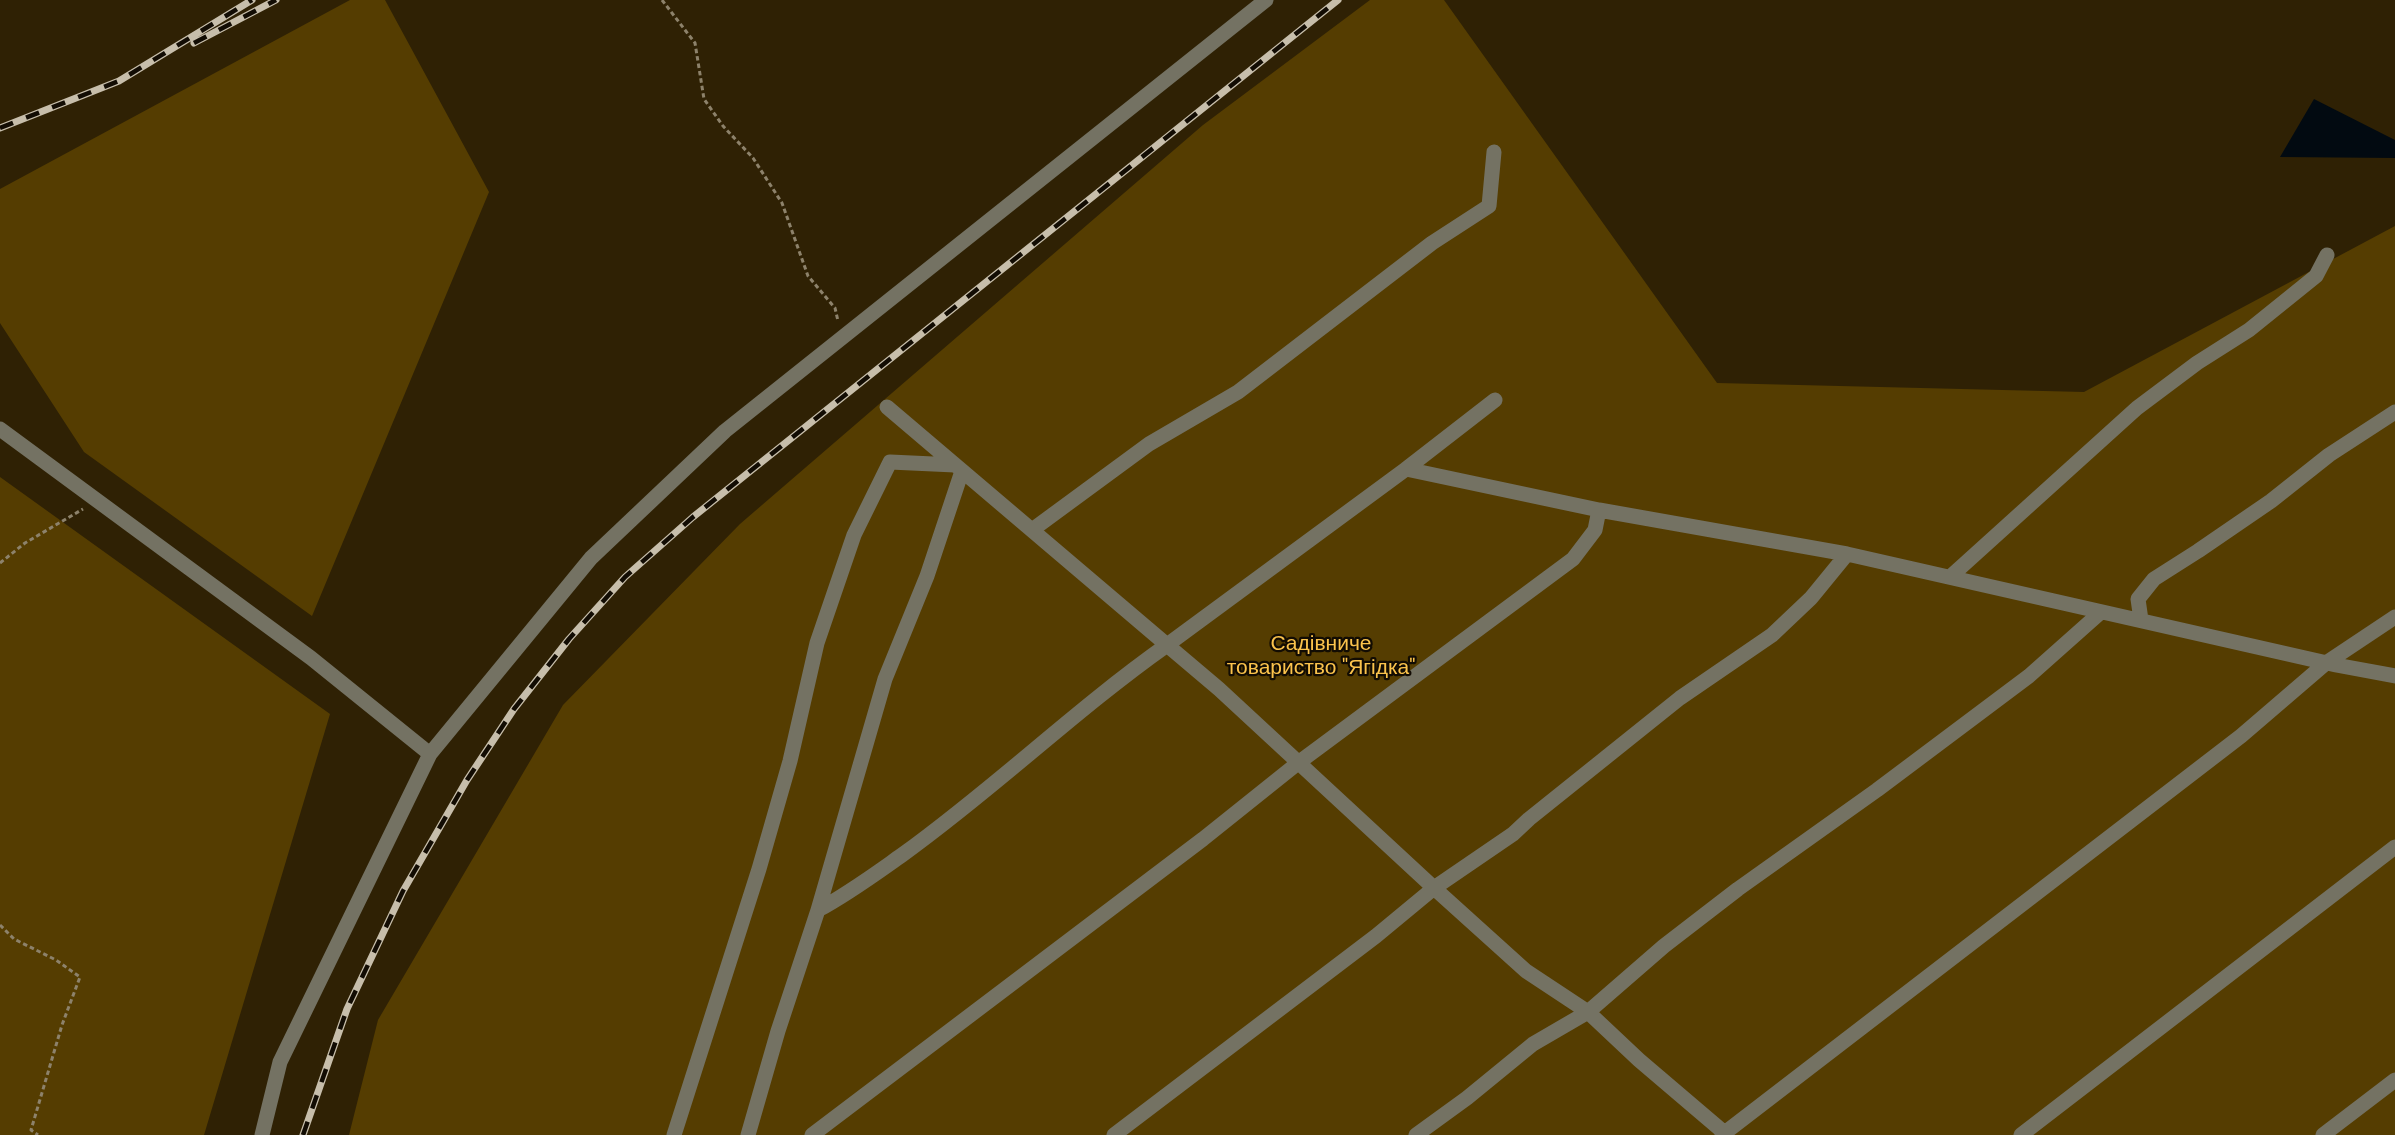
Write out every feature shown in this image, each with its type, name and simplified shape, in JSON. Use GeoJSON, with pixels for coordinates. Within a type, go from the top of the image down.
{"type":"FeatureCollection","features":[{"type":"Feature","properties":{"kind":"street"},"geometry":{"type":"LineString","coordinates":[[262,1135],[280,1062],[430,754],[591,558],[725,431],[1266,0]]}},
{"type":"Feature","properties":{"kind":"street"},"geometry":{"type":"LineString","coordinates":[[1032,530],[1149,444],[1238,392],[1432,243],[1490,206],[1494,152]]}},
{"type":"Feature","properties":{"kind":"street"},"geometry":{"type":"LineString","coordinates":[[1950,577],[2137,408],[2197,363],[2249,330],[2316,276],[2327,255]]}},
{"type":"Feature","properties":{"kind":"street"},"geometry":{"type":"LineString","coordinates":[[819,910],[846,895],[941,827],[1036,750],[1113,683],[1495,400]]}},
{"type":"Feature","properties":{"kind":"street"},"geometry":{"type":"LineString","coordinates":[[887,407],[1220,690],[1526,970],[1588,1012],[1639,1060],[1725,1134],[2241,736],[2326,663],[2395,617]]}},
{"type":"Feature","properties":{"kind":"street"},"geometry":{"type":"LineString","coordinates":[[2141,620],[2138,599],[2154,579],[2271,501],[2330,455],[2395,412]]}},
{"type":"Feature","properties":{"kind":"street"},"geometry":{"type":"LineString","coordinates":[[0,429],[311,658],[430,754]]}},
{"type":"Feature","properties":{"kind":"street"},"geometry":{"type":"LineString","coordinates":[[674,1135],[759,869],[790,761],[817,643],[854,535],[890,462],[958,468]]}},
{"type":"Feature","properties":{"kind":"street"},"geometry":{"type":"LineString","coordinates":[[748,1135],[778,1031],[819,910],[885,679],[927,576],[958,468]]}},
{"type":"Feature","properties":{"kind":"street"},"geometry":{"type":"LineString","coordinates":[[1406,468],[1599,510],[1847,554],[2326,663],[2395,676]]}},
{"type":"Feature","properties":{"kind":"street"},"geometry":{"type":"LineString","coordinates":[[812,1135],[1203,839],[1298,763],[1573,559],[1595,530],[1599,510]]}},
{"type":"Feature","properties":{"kind":"street"},"geometry":{"type":"LineString","coordinates":[[1114,1135],[1376,936],[1434,888],[1513,834],[1680,698],[1772,635],[1811,598],[1847,554]]}},
{"type":"Feature","properties":{"kind":"street"},"geometry":{"type":"LineString","coordinates":[[1416,1135],[1467,1098],[1533,1044],[1588,1012],[1664,946],[1728,896],[1877,790],[2029,676],[2101,612]]}},
{"type":"Feature","properties":{"kind":"street"},"geometry":{"type":"LineString","coordinates":[[2021,1135],[2395,847]]}},
{"type":"Feature","properties":{"kind":"street"},"geometry":{"type":"LineString","coordinates":[[2323,1135],[2395,1080]]}},
{"type":"Feature","properties":{"kind":"path"},"geometry":{"type":"LineString","coordinates":[[662,0],[695,43],[704,99],[723,126],[753,158],[782,203],[808,276],[835,308],[843,338]]}},
{"type":"Feature","properties":{"kind":"path"},"geometry":{"type":"LineString","coordinates":[[0,563],[25,543],[98,501]]}},
{"type":"Feature","properties":{"kind":"path"},"geometry":{"type":"LineString","coordinates":[[0,925],[14,939],[56,960],[80,977],[62,1025],[32,1130],[38,1135]]}},
{"type":"Feature","properties":{"kind":"green space"},"geometry":{"type":"Polygon","coordinates":[[[350,0],[385,0],[489,192],[312,616],[84,452],[0,323],[0,189],[350,0]]]}},
{"type":"Feature","properties":{"kind":"green space","name":"Садівниче товариство \"Ягідка\""},"geometry":{"type":"Polygon","coordinates":[[[1370,0],[1444,0],[1717,383],[2084,392],[2395,226],[2395,1135],[349,1135],[378,1020],[563,705],[740,524],[1203,125],[1370,0]]]}},
{"type":"Feature","properties":{"kind":"green space"},"geometry":{"type":"Polygon","coordinates":[[[0,477],[330,714],[204,1135],[0,1135],[0,477]]]}},
{"type":"Feature","properties":{"kind":"shaded area"},"geometry":{"type":"Polygon","coordinates":[[[2314,99],[2395,140],[2395,158],[2280,157],[2314,99]]]}},
{"type":"Feature","properties":{"kind":"railway"},"geometry":{"type":"LineString","coordinates":[[0,128],[119,81],[252,0]]}},
{"type":"Feature","properties":{"kind":"railway"},"geometry":{"type":"LineString","coordinates":[[194,43],[276,0]]}},
{"type":"Feature","properties":{"kind":"railway"},"geometry":{"type":"LineString","coordinates":[[303,1135],[347,1009],[403,891],[467,780],[514,709],[569,639],[625,577],[693,517],[1338,0]]}}]}
